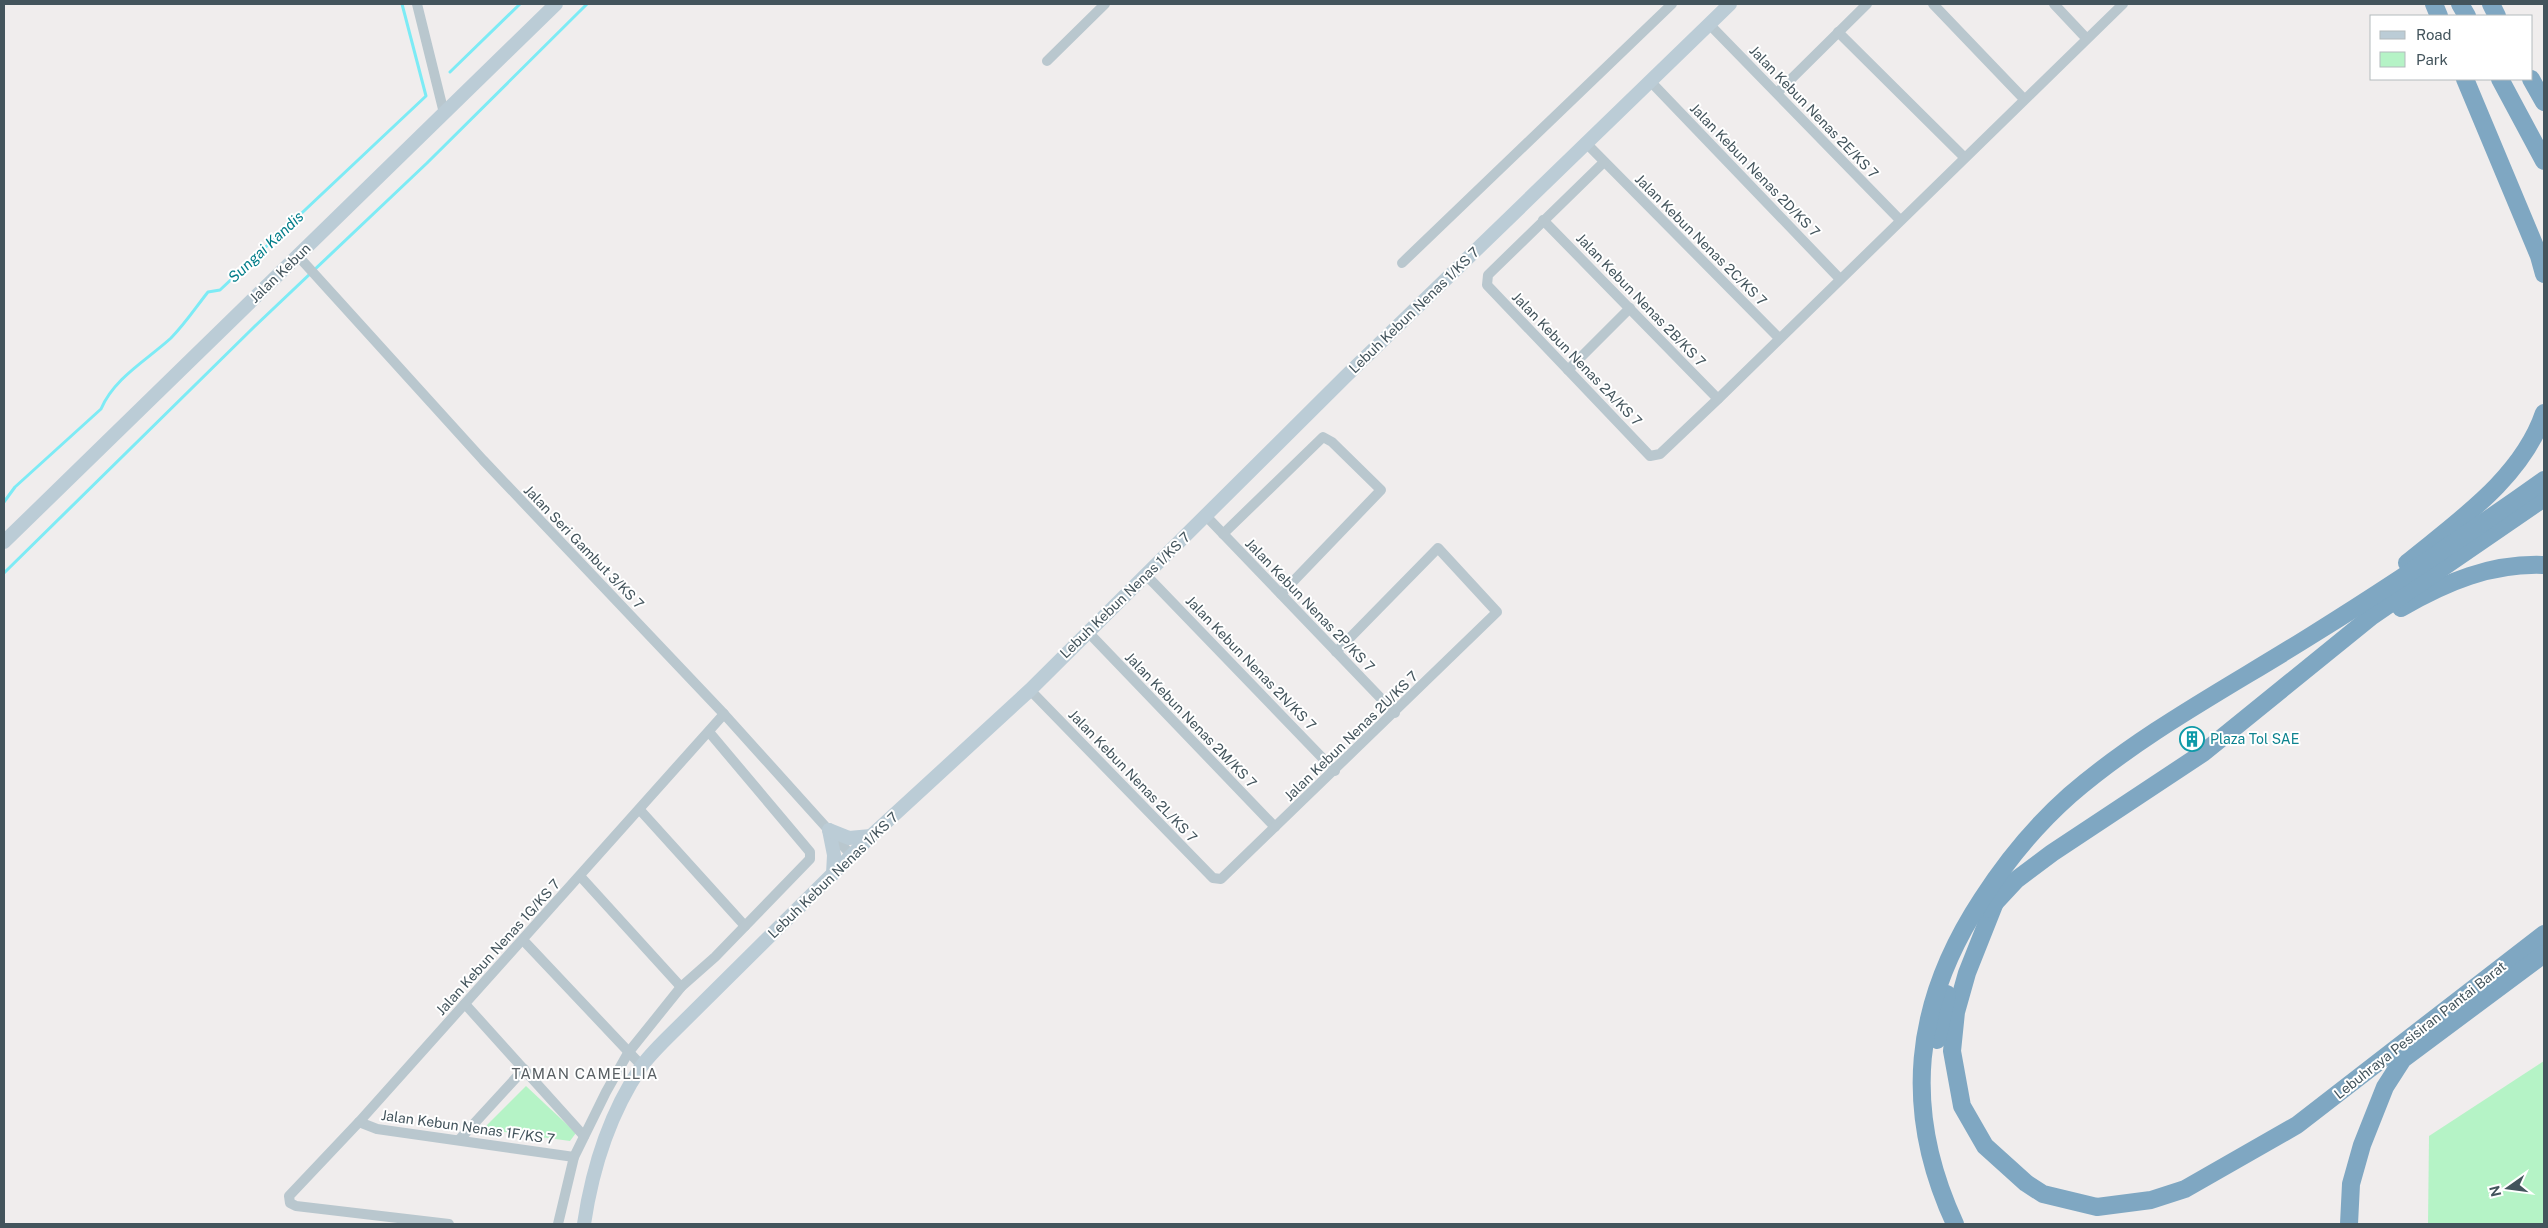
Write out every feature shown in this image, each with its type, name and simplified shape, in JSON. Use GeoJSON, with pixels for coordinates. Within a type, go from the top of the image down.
{"type":"FeatureCollection","features":[{"type":"Feature","properties":{"kind":"highway"},"geometry":{"type":"LineString","coordinates":[[2460,4],[2466,15]]}},
{"type":"Feature","properties":{"kind":"highway"},"geometry":{"type":"LineString","coordinates":[[2491,4],[2497,15]]}},
{"type":"Feature","properties":{"kind":"highway"},"geometry":{"type":"LineString","coordinates":[[2465,80],[2539,256],[2544,274]]}},
{"type":"Feature","properties":{"kind":"highway"},"geometry":{"type":"LineString","coordinates":[[2501,80],[2544,161]]}},
{"type":"Feature","properties":{"kind":"highway"},"geometry":{"type":"LineString","coordinates":[[2533,80],[2544,102]]}},
{"type":"Feature","properties":{"kind":"highway"},"geometry":{"type":"LineString","coordinates":[[2353,609],[2470,511],[2511,472],[2526,450],[2544,413]]}},
{"type":"Feature","properties":{"kind":"highway"},"geometry":{"type":"LineString","coordinates":[[1937,1040],[1949,986],[1957,964],[1976,927],[1996,900],[2016,880],[2052,852],[2203,753],[2372,616],[2512,511],[2544,480]]}},
{"type":"Feature","properties":{"kind":"highway"},"geometry":{"type":"LineString","coordinates":[[1955,1224],[1938,1182],[1927,1142],[1922,1105],[1922,1060],[1929,1016],[1944,968],[1961,931],[2020,844],[2070,796],[2179,717],[2453,545],[2512,511],[2544,498]]}},
{"type":"Feature","properties":{"kind":"highway"},"geometry":{"type":"LineString","coordinates":[[2332,649],[2457,579],[2503,567],[2544,565]]}},
{"type":"Feature","properties":{"kind":"highway","name":"Lebuhraya Pesisiran Pantai Barat"},"geometry":{"type":"LineString","coordinates":[[1996,900],[1973,956],[1956,1012],[1952,1051],[1953,1065],[1962,1106],[1985,1146],[1998,1160],[2026,1183],[2043,1194],[2098,1207],[2151,1200],[2185,1189],[2297,1125],[2544,934]]}},
{"type":"Feature","properties":{"kind":"highway","name":"Lebuhraya Pesisiran Pantai Barat"},"geometry":{"type":"LineString","coordinates":[[2349,1224],[2351,1184],[2362,1145],[2384,1088],[2403,1059],[2544,954]]}},
{"type":"Feature","properties":{"kind":"street"},"geometry":{"type":"LineString","coordinates":[[416,4],[444,113]]}},
{"type":"Feature","properties":{"kind":"street","name":"Jalan Kebun"},"geometry":{"type":"LineString","coordinates":[[4,542],[556,4]]}},
{"type":"Feature","properties":{"kind":"street"},"geometry":{"type":"LineString","coordinates":[[1047,60],[1105,4]]}},
{"type":"Feature","properties":{"kind":"street"},"geometry":{"type":"LineString","coordinates":[[1402,263],[1672,4]]}},
{"type":"Feature","properties":{"kind":"street","name":"Lebuh Kebun Nenas 1/KS 7"},"geometry":{"type":"LineString","coordinates":[[584,1224],[600,1153],[620,1106],[642,1066],[696,1006],[872,836],[1030,690],[1087,631],[1730,4]]}},
{"type":"Feature","properties":{"kind":"street"},"geometry":{"type":"LineString","coordinates":[[1777,93],[1867,4]]}},
{"type":"Feature","properties":{"kind":"street"},"geometry":{"type":"LineString","coordinates":[[2054,4],[2086,38]]}},
{"type":"Feature","properties":{"kind":"street"},"geometry":{"type":"LineString","coordinates":[[1718,399],[2086,38],[2124,4]]}},
{"type":"Feature","properties":{"kind":"street"},"geometry":{"type":"LineString","coordinates":[[1936,5],[2024,99]]}},
{"type":"Feature","properties":{"kind":"street","name":"Jalan Kebun Nenas 2E/KS 7"},"geometry":{"type":"LineString","coordinates":[[1709,24],[1900,220]]}},
{"type":"Feature","properties":{"kind":"street"},"geometry":{"type":"LineString","coordinates":[[1838,32],[1964,157]]}},
{"type":"Feature","properties":{"kind":"street","name":"Jalan Kebun Nenas 2D/KS 7"},"geometry":{"type":"LineString","coordinates":[[1650,81],[1840,279]]}},
{"type":"Feature","properties":{"kind":"street","name":"Jalan Kebun Nenas 2C/KS 7"},"geometry":{"type":"LineString","coordinates":[[1586,143],[1779,338]]}},
{"type":"Feature","properties":{"kind":"street"},"geometry":{"type":"LineString","coordinates":[[1543,220],[1604,162]]}},
{"type":"Feature","properties":{"kind":"street","name":"Jalan Kebun Nenas 2A/KS 7"},"geometry":{"type":"LineString","coordinates":[[1543,220],[1488,275],[1486,279],[1487,285],[1650,456],[1660,454],[1718,399]]}},
{"type":"Feature","properties":{"kind":"street","name":"Jalan Kebun Nenas 2B/KS 7"},"geometry":{"type":"LineString","coordinates":[[1543,220],[1718,399]]}},
{"type":"Feature","properties":{"kind":"street","name":"Jalan Seri Gambut 3/KS 7"},"geometry":{"type":"LineString","coordinates":[[298,256],[513,493],[724,714],[852,856]]}},
{"type":"Feature","properties":{"kind":"street"},"geometry":{"type":"LineString","coordinates":[[1568,370],[1630,308]]}},
{"type":"Feature","properties":{"kind":"street"},"geometry":{"type":"LineString","coordinates":[[1223,534],[1320,439],[1326,437],[1381,490],[1280,594]]}},
{"type":"Feature","properties":{"kind":"street","name":"Jalan Kebun Nenas 2P/KS 7"},"geometry":{"type":"LineString","coordinates":[[1206,516],[1395,713]]}},
{"type":"Feature","properties":{"kind":"street","name":"Jalan Kebun Nenas 2U/KS 7"},"geometry":{"type":"LineString","coordinates":[[1217,880],[1221,879],[1336,771],[1496,615],[1495,607],[1438,548],[1336,652]]}},
{"type":"Feature","properties":{"kind":"street","name":"Jalan Kebun Nenas 2N/KS 7"},"geometry":{"type":"LineString","coordinates":[[1146,575],[1336,771]]}},
{"type":"Feature","properties":{"kind":"street","name":"Jalan Kebun Nenas 2M/KS 7"},"geometry":{"type":"LineString","coordinates":[[1087,631],[1275,827]]}},
{"type":"Feature","properties":{"kind":"street","name":"Jalan Kebun Nenas 2L/KS 7"},"geometry":{"type":"LineString","coordinates":[[1030,690],[1217,880]]}},
{"type":"Feature","properties":{"kind":"street","name":"Jalan Kebun Nenas 1G/KS 7"},"geometry":{"type":"LineString","coordinates":[[449,1224],[296,1206],[290,1203],[289,1196],[359,1122],[724,714]]}},
{"type":"Feature","properties":{"kind":"street"},"geometry":{"type":"LineString","coordinates":[[558,1224],[574,1157],[606,1092],[628,1053],[681,987],[745,926],[810,859],[810,852],[709,732]]}},
{"type":"Feature","properties":{"kind":"street"},"geometry":{"type":"LineString","coordinates":[[640,810],[745,926]]}},
{"type":"Feature","properties":{"kind":"street"},"geometry":{"type":"LineString","coordinates":[[829,830],[849,838],[872,836]]}},
{"type":"Feature","properties":{"kind":"street"},"geometry":{"type":"LineString","coordinates":[[829,830],[834,855],[833,874]]}},
{"type":"Feature","properties":{"kind":"street"},"geometry":{"type":"LineString","coordinates":[[580,876],[681,987]]}},
{"type":"Feature","properties":{"kind":"street"},"geometry":{"type":"LineString","coordinates":[[523,940],[642,1066]]}},
{"type":"Feature","properties":{"kind":"street"},"geometry":{"type":"LineString","coordinates":[[465,1004],[584,1136]]}},
{"type":"Feature","properties":{"kind":"street"},"geometry":{"type":"LineString","coordinates":[[459,1140],[524,1069]]}},
{"type":"Feature","properties":{"kind":"street","name":"Jalan Kebun Nenas 1F/KS 7"},"geometry":{"type":"LineString","coordinates":[[359,1122],[377,1129],[574,1157]]}},
{"type":"Feature","properties":{"kind":"green space"},"geometry":{"type":"Polygon","coordinates":[[[2544,1061],[2544,1224],[2428,1224],[2429,1136],[2544,1061]]]}},
{"type":"Feature","properties":{"kind":"green space"},"geometry":{"type":"Polygon","coordinates":[[[526,1086],[576,1133],[570,1141],[483,1129],[526,1086]]]}},
{"type":"Feature","properties":{"kind":"waterway","name":"Sungai Kandis"},"geometry":{"type":"LineString","coordinates":[[4,502],[15,487],[101,409],[114,388],[132,370],[171,338],[208,292],[220,290],[426,96],[402,4]]}},
{"type":"Feature","properties":{"kind":"waterway","name":"Sungai Kandis"},"geometry":{"type":"LineString","coordinates":[[450,72],[520,4]]}},
{"type":"Feature","properties":{"kind":"waterway"},"geometry":{"type":"LineString","coordinates":[[4,573],[254,327],[427,163],[587,4]]}},
{"type":"Feature","properties":{"kind":"place","name":"Plaza Tol SAE"},"geometry":{"type":"Point","coordinates":[2192,739]}},
{"type":"Feature","properties":{"kind":"district","name":"TAMAN CAMELLIA"},"geometry":{"type":"Point","coordinates":[585,1074]}}]}
